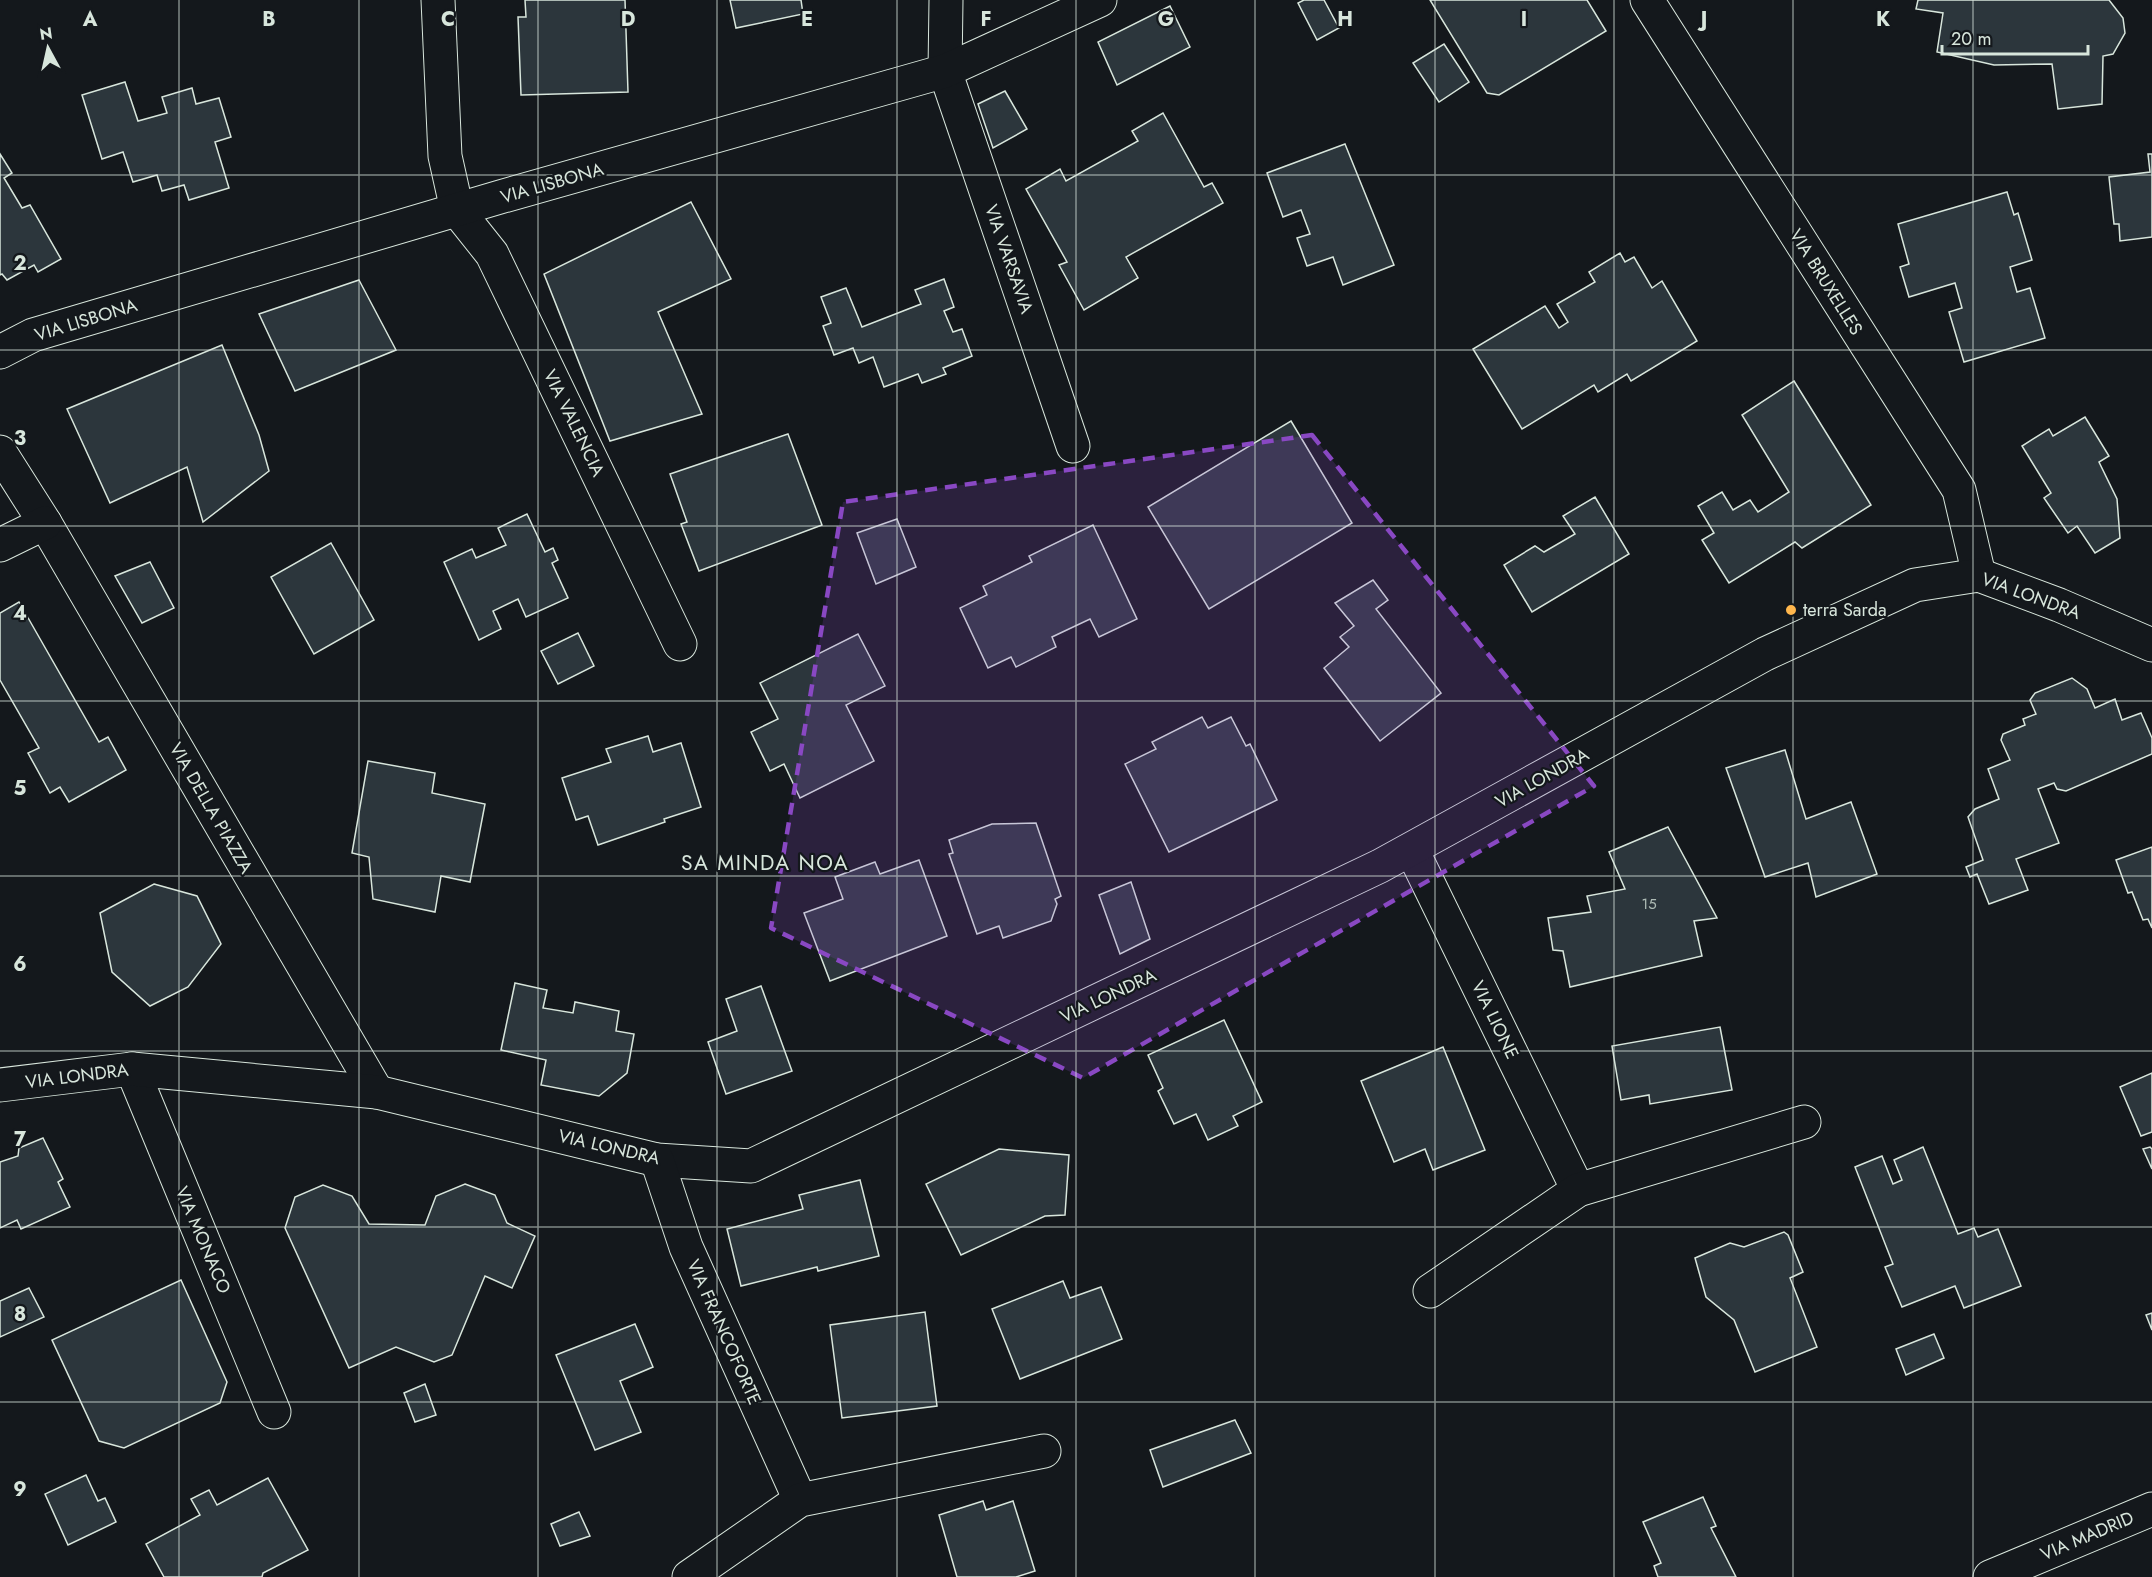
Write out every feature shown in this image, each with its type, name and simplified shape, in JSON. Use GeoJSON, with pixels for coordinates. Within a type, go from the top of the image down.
{"type":"FeatureCollection","features":[{"type":"Feature","properties":{"kind":"street"},"geometry":{"type":"LineString","coordinates":[[438,0],[445,156],[457,210]]}},
{"type":"Feature","properties":{"kind":"street","name":"VIA VARSAVIA"},"geometry":{"type":"LineString","coordinates":[[946,0],[945,71],[1073,446]]}},
{"type":"Feature","properties":{"kind":"street","name":"VIA LISBONA"},"geometry":{"type":"LineString","coordinates":[[0,352],[33,334],[945,71],[1100,0]]}},
{"type":"Feature","properties":{"kind":"street","name":"VIA BRUXELLES"},"geometry":{"type":"LineString","coordinates":[[1647,0],[1959,490],[1979,575]]}},
{"type":"Feature","properties":{"kind":"street","name":"VIA VALENCIA"},"geometry":{"type":"LineString","coordinates":[[457,210],[492,254],[680,644]]}},
{"type":"Feature","properties":{"kind":"street","name":"VIA DELLA PIAZZA"},"geometry":{"type":"LineString","coordinates":[[0,452],[45,523],[377,1092]]}},
{"type":"Feature","properties":{"kind":"street"},"geometry":{"type":"LineString","coordinates":[[0,546],[45,523]]}},
{"type":"Feature","properties":{"kind":"street","name":"VIA LONDRA"},"geometry":{"type":"LineString","coordinates":[[0,1085],[132,1069],[377,1092],[657,1160],[751,1166],[1412,850],[1765,654],[1915,585],[1979,575],[2059,605],[2152,645]]}},
{"type":"Feature","properties":{"kind":"street","name":"VIA LIONE"},"geometry":{"type":"LineString","coordinates":[[1412,850],[1578,1190]]}},
{"type":"Feature","properties":{"kind":"street","name":"VIA MONACO"},"geometry":{"type":"LineString","coordinates":[[132,1069],[274,1412]]}},
{"type":"Feature","properties":{"kind":"street"},"geometry":{"type":"LineString","coordinates":[[1430,1291],[1578,1190],[1804,1122]]}},
{"type":"Feature","properties":{"kind":"street","name":"VIA FRANCOFORTE"},"geometry":{"type":"LineString","coordinates":[[657,1160],[686,1247],[800,1500]]}},
{"type":"Feature","properties":{"kind":"street"},"geometry":{"type":"LineString","coordinates":[[689,1577],[800,1500],[1044,1451]]}},
{"type":"Feature","properties":{"kind":"street","name":"VIA MADRID"},"geometry":{"type":"LineString","coordinates":[[1990,1577],[2152,1509]]}},
{"type":"Feature","properties":{"kind":"highlighted area"},"geometry":{"type":"Polygon","coordinates":[[[1312,435],[1594,786],[1083,1078],[771,928],[843,502],[1312,435]]]}},
{"type":"Feature","properties":{"kind":"building"},"geometry":{"type":"Polygon","coordinates":[[[525,0],[625,0],[628,92],[521,95],[518,17],[526,17],[525,0]]]}},
{"type":"Feature","properties":{"kind":"building"},"geometry":{"type":"Polygon","coordinates":[[[730,0],[801,0],[803,14],[736,28],[730,0]]]}},
{"type":"Feature","properties":{"kind":"building"},"geometry":{"type":"Polygon","coordinates":[[[1304,0],[1324,0],[1339,28],[1317,40],[1298,3],[1304,0]]]}},
{"type":"Feature","properties":{"kind":"building"},"geometry":{"type":"Polygon","coordinates":[[[1430,0],[1587,0],[1606,31],[1499,95],[1487,93],[1430,0]]]}},
{"type":"Feature","properties":{"kind":"building"},"geometry":{"type":"Polygon","coordinates":[[[1918,0],[2109,0],[2123,18],[2125,33],[2113,54],[2103,56],[2102,104],[2058,109],[2052,64],[1994,65],[1937,52],[1943,13],[1916,9],[1918,0]]]}},
{"type":"Feature","properties":{"kind":"building"},"geometry":{"type":"Polygon","coordinates":[[[1170,6],[1190,47],[1117,85],[1098,42],[1170,6]]]}},
{"type":"Feature","properties":{"kind":"building"},"geometry":{"type":"Polygon","coordinates":[[[1444,44],[1469,82],[1439,102],[1413,63],[1444,44]]]}},
{"type":"Feature","properties":{"kind":"building"},"geometry":{"type":"Polygon","coordinates":[[[125,82],[138,121],[167,113],[162,97],[192,88],[196,104],[219,98],[231,137],[215,142],[229,188],[189,200],[184,185],[162,191],[157,175],[133,182],[123,152],[102,159],[82,95],[125,82]]]}},
{"type":"Feature","properties":{"kind":"building"},"geometry":{"type":"Polygon","coordinates":[[[1005,91],[1027,129],[993,148],[978,104],[1005,91]]]}},
{"type":"Feature","properties":{"kind":"building"},"geometry":{"type":"Polygon","coordinates":[[[1163,113],[1204,187],[1212,183],[1223,203],[1126,257],[1138,278],[1084,310],[1059,265],[1067,262],[1026,189],[1060,169],[1066,181],[1138,141],[1132,131],[1163,113]]]}},
{"type":"Feature","properties":{"kind":"building"},"geometry":{"type":"Polygon","coordinates":[[[1345,144],[1394,265],[1343,285],[1333,257],[1307,266],[1297,238],[1310,234],[1301,210],[1283,217],[1267,173],[1345,144]]]}},
{"type":"Feature","properties":{"kind":"building"},"geometry":{"type":"Polygon","coordinates":[[[0,154],[12,173],[4,178],[22,208],[30,205],[61,259],[38,272],[34,265],[7,280],[2,274],[0,275],[0,154]]]}},
{"type":"Feature","properties":{"kind":"building"},"geometry":{"type":"Polygon","coordinates":[[[2148,154],[2152,154],[2152,237],[2120,241],[2119,224],[2114,224],[2109,177],[2150,172],[2148,154]]]}},
{"type":"Feature","properties":{"kind":"building"},"geometry":{"type":"Polygon","coordinates":[[[2007,192],[2014,215],[2018,213],[2032,260],[2010,267],[2017,292],[2030,288],[2045,338],[1964,362],[1949,312],[1962,308],[1955,283],[1909,297],[1900,267],[1909,264],[1898,224],[2007,192]]]}},
{"type":"Feature","properties":{"kind":"building"},"geometry":{"type":"Polygon","coordinates":[[[691,202],[731,279],[658,312],[702,414],[610,441],[544,274],[691,202]]]}},
{"type":"Feature","properties":{"kind":"building"},"geometry":{"type":"Polygon","coordinates":[[[1620,253],[1625,262],[1634,257],[1652,288],[1662,281],[1697,341],[1631,381],[1627,374],[1598,392],[1594,385],[1522,429],[1473,349],[1545,306],[1559,328],[1568,322],[1557,304],[1595,282],[1589,272],[1620,253]]]}},
{"type":"Feature","properties":{"kind":"building"},"geometry":{"type":"Polygon","coordinates":[[[944,279],[954,307],[944,311],[953,332],[962,329],[972,356],[943,368],[946,374],[922,383],[918,374],[884,387],[873,357],[859,363],[853,348],[834,355],[823,326],[831,323],[821,297],[846,288],[862,327],[921,304],[915,290],[944,279]]]}},
{"type":"Feature","properties":{"kind":"building"},"geometry":{"type":"Polygon","coordinates":[[[359,280],[396,350],[295,391],[259,314],[359,280]]]}},
{"type":"Feature","properties":{"kind":"building"},"geometry":{"type":"Polygon","coordinates":[[[222,345],[259,435],[269,471],[203,522],[187,467],[110,503],[67,409],[222,345]]]}},
{"type":"Feature","properties":{"kind":"building"},"geometry":{"type":"Polygon","coordinates":[[[1794,381],[1871,505],[1802,548],[1795,542],[1729,583],[1702,540],[1714,533],[1698,506],[1722,492],[1733,510],[1750,500],[1758,512],[1789,492],[1742,415],[1794,381]]]}},
{"type":"Feature","properties":{"kind":"building"},"geometry":{"type":"Polygon","coordinates":[[[2085,417],[2109,456],[2099,462],[2117,499],[2120,538],[2095,553],[2077,526],[2068,533],[2044,498],[2051,493],[2022,446],[2049,429],[2053,436],[2085,417]]]}},
{"type":"Feature","properties":{"kind":"building"},"geometry":{"type":"Polygon","coordinates":[[[1291,421],[1352,523],[1209,609],[1148,507],[1291,421]]]}},
{"type":"Feature","properties":{"kind":"building"},"geometry":{"type":"Polygon","coordinates":[[[788,434],[822,525],[699,571],[681,524],[687,522],[670,474],[788,434]]]}},
{"type":"Feature","properties":{"kind":"building"},"geometry":{"type":"Polygon","coordinates":[[[1595,497],[1629,554],[1532,612],[1504,565],[1535,546],[1544,552],[1575,534],[1563,516],[1595,497]]]}},
{"type":"Feature","properties":{"kind":"building"},"geometry":{"type":"Polygon","coordinates":[[[527,514],[545,552],[553,548],[558,560],[552,563],[568,598],[526,617],[518,599],[493,611],[501,629],[479,640],[444,562],[472,549],[476,558],[506,545],[498,528],[527,514]]]}},
{"type":"Feature","properties":{"kind":"building"},"geometry":{"type":"Polygon","coordinates":[[[897,519],[916,567],[876,584],[857,533],[897,519]]]}},
{"type":"Feature","properties":{"kind":"building"},"geometry":{"type":"Polygon","coordinates":[[[1093,525],[1137,619],[1099,637],[1090,619],[1052,637],[1056,647],[1016,667],[1011,657],[988,668],[960,608],[987,595],[983,586],[1032,562],[1029,556],[1093,525]]]}},
{"type":"Feature","properties":{"kind":"building"},"geometry":{"type":"Polygon","coordinates":[[[331,543],[374,620],[314,654],[271,577],[331,543]]]}},
{"type":"Feature","properties":{"kind":"building"},"geometry":{"type":"Polygon","coordinates":[[[150,562],[174,608],[142,623],[115,576],[150,562]]]}},
{"type":"Feature","properties":{"kind":"building"},"geometry":{"type":"Polygon","coordinates":[[[1373,580],[1388,600],[1376,609],[1441,693],[1380,741],[1324,668],[1349,647],[1340,637],[1354,626],[1335,603],[1373,580]]]}},
{"type":"Feature","properties":{"kind":"building"},"geometry":{"type":"Polygon","coordinates":[[[19,602],[99,742],[108,737],[126,770],[69,802],[60,787],[50,793],[28,753],[39,748],[0,680],[0,613],[19,602]]]}},
{"type":"Feature","properties":{"kind":"building"},"geometry":{"type":"Polygon","coordinates":[[[578,633],[594,666],[558,684],[541,651],[578,633]]]}},
{"type":"Feature","properties":{"kind":"building"},"geometry":{"type":"Polygon","coordinates":[[[858,634],[885,686],[846,705],[874,761],[800,798],[784,764],[770,771],[751,732],[778,719],[760,683],[858,634]]]}},
{"type":"Feature","properties":{"kind":"building"},"geometry":{"type":"Polygon","coordinates":[[[2072,678],[2087,689],[2095,708],[2115,699],[2122,720],[2141,713],[2152,738],[2152,754],[2066,791],[2057,789],[2054,783],[2038,789],[2059,843],[2016,859],[2028,890],[1989,904],[1977,874],[1970,877],[1966,867],[1983,860],[1968,817],[1975,809],[1999,799],[1988,769],[2010,760],[2001,740],[2003,734],[2025,725],[2023,719],[2036,714],[2030,700],[2035,693],[2072,678]]]}},
{"type":"Feature","properties":{"kind":"building"},"geometry":{"type":"Polygon","coordinates":[[[1202,717],[1208,728],[1231,717],[1246,746],[1250,744],[1277,800],[1169,852],[1125,764],[1156,749],[1152,742],[1202,717]]]}},
{"type":"Feature","properties":{"kind":"building"},"geometry":{"type":"Polygon","coordinates":[[[648,736],[653,752],[681,743],[701,807],[598,845],[588,816],[576,820],[562,778],[611,762],[606,749],[648,736]]]}},
{"type":"Feature","properties":{"kind":"building"},"geometry":{"type":"Polygon","coordinates":[[[1785,750],[1806,819],[1851,802],[1877,874],[1816,897],[1808,863],[1765,877],[1726,768],[1785,750]]]}},
{"type":"Feature","properties":{"kind":"building"},"geometry":{"type":"Polygon","coordinates":[[[368,761],[435,773],[432,793],[485,804],[470,882],[441,876],[435,912],[373,899],[369,857],[352,853],[368,761]]]}},
{"type":"Feature","properties":{"kind":"building"},"geometry":{"type":"Polygon","coordinates":[[[1036,823],[1061,896],[1055,899],[1057,904],[1051,921],[1003,938],[999,926],[977,934],[949,854],[953,853],[949,840],[992,824],[1036,823]]]}},
{"type":"Feature","properties":{"kind":"building"},"geometry":{"type":"Polygon","coordinates":[[[1668,827],[1717,918],[1694,921],[1702,956],[1570,987],[1563,951],[1553,950],[1548,918],[1591,912],[1587,896],[1625,889],[1609,852],[1668,827]]]}},
{"type":"Feature","properties":{"kind":"building"},"geometry":{"type":"Polygon","coordinates":[[[2152,847],[2152,928],[2148,919],[2143,920],[2132,892],[2128,893],[2116,860],[2152,847]]]}},
{"type":"Feature","properties":{"kind":"building"},"geometry":{"type":"Polygon","coordinates":[[[919,860],[947,936],[830,981],[804,913],[843,899],[835,877],[875,862],[880,874],[919,860]]]}},
{"type":"Feature","properties":{"kind":"building"},"geometry":{"type":"Polygon","coordinates":[[[1131,882],[1150,939],[1120,954],[1099,895],[1131,882]]]}},
{"type":"Feature","properties":{"kind":"building"},"geometry":{"type":"Polygon","coordinates":[[[154,884],[197,896],[221,944],[188,987],[150,1006],[112,972],[100,913],[154,884]]]}},
{"type":"Feature","properties":{"kind":"building"},"geometry":{"type":"Polygon","coordinates":[[[515,983],[547,990],[543,1008],[573,1013],[575,1002],[619,1011],[616,1031],[634,1034],[627,1073],[599,1096],[541,1085],[546,1060],[501,1050],[515,983]]]}},
{"type":"Feature","properties":{"kind":"building"},"geometry":{"type":"Polygon","coordinates":[[[761,986],[792,1071],[726,1094],[708,1042],[737,1031],[726,999],[761,986]]]}},
{"type":"Feature","properties":{"kind":"building"},"geometry":{"type":"Polygon","coordinates":[[[1224,1020],[1262,1102],[1233,1116],[1238,1126],[1208,1140],[1196,1114],[1174,1124],[1158,1091],[1163,1088],[1148,1055],[1224,1020]]]}},
{"type":"Feature","properties":{"kind":"building"},"geometry":{"type":"Polygon","coordinates":[[[1720,1027],[1732,1090],[1650,1104],[1649,1095],[1621,1100],[1612,1046],[1720,1027]]]}},
{"type":"Feature","properties":{"kind":"building"},"geometry":{"type":"Polygon","coordinates":[[[1443,1047],[1485,1150],[1433,1170],[1425,1149],[1394,1162],[1361,1081],[1443,1047]]]}},
{"type":"Feature","properties":{"kind":"building"},"geometry":{"type":"Polygon","coordinates":[[[2152,1073],[2152,1132],[2141,1136],[2120,1087],[2152,1073]]]}},
{"type":"Feature","properties":{"kind":"building"},"geometry":{"type":"Polygon","coordinates":[[[43,1138],[63,1179],[58,1182],[70,1207],[21,1229],[17,1220],[0,1228],[0,1162],[18,1156],[19,1148],[43,1138]]]}},
{"type":"Feature","properties":{"kind":"building"},"geometry":{"type":"Polygon","coordinates":[[[1923,1147],[1958,1234],[1974,1228],[1978,1237],[1998,1229],[2021,1286],[1964,1308],[1955,1286],[1902,1307],[1885,1267],[1893,1264],[1855,1167],[1882,1156],[1893,1184],[1902,1180],[1894,1160],[1923,1147]]]}},
{"type":"Feature","properties":{"kind":"building"},"geometry":{"type":"Polygon","coordinates":[[[2150,1147],[2152,1149],[2152,1169],[2143,1149],[2150,1147]]]}},
{"type":"Feature","properties":{"kind":"building"},"geometry":{"type":"Polygon","coordinates":[[[999,1149],[1069,1155],[1065,1215],[1045,1216],[961,1255],[926,1184],[999,1149]]]}},
{"type":"Feature","properties":{"kind":"building"},"geometry":{"type":"Polygon","coordinates":[[[860,1180],[879,1256],[818,1271],[817,1267],[741,1286],[727,1229],[803,1209],[799,1195],[860,1180]]]}},
{"type":"Feature","properties":{"kind":"building"},"geometry":{"type":"Polygon","coordinates":[[[465,1184],[495,1195],[507,1223],[535,1236],[512,1288],[485,1276],[452,1355],[434,1362],[396,1347],[349,1368],[285,1228],[295,1197],[323,1185],[352,1196],[369,1224],[425,1225],[436,1196],[465,1184]]]}},
{"type":"Feature","properties":{"kind":"building"},"geometry":{"type":"Polygon","coordinates":[[[1784,1232],[1788,1235],[1803,1272],[1790,1278],[1817,1347],[1755,1372],[1734,1320],[1706,1297],[1695,1258],[1730,1243],[1744,1247],[1784,1232]]]}},
{"type":"Feature","properties":{"kind":"building"},"geometry":{"type":"Polygon","coordinates":[[[181,1280],[227,1382],[220,1403],[124,1448],[99,1441],[52,1340],[181,1280]]]}},
{"type":"Feature","properties":{"kind":"building"},"geometry":{"type":"Polygon","coordinates":[[[1063,1281],[1070,1298],[1101,1287],[1122,1339],[1020,1379],[992,1309],[1063,1281]]]}},
{"type":"Feature","properties":{"kind":"building"},"geometry":{"type":"Polygon","coordinates":[[[29,1288],[44,1317],[0,1337],[0,1301],[29,1288]]]}},
{"type":"Feature","properties":{"kind":"building"},"geometry":{"type":"Polygon","coordinates":[[[925,1312],[937,1406],[842,1418],[830,1325],[925,1312]]]}},
{"type":"Feature","properties":{"kind":"building"},"geometry":{"type":"Polygon","coordinates":[[[2152,1313],[2152,1330],[2146,1315],[2152,1313]]]}},
{"type":"Feature","properties":{"kind":"building"},"geometry":{"type":"Polygon","coordinates":[[[635,1324],[653,1367],[620,1381],[641,1432],[595,1450],[556,1355],[635,1324]]]}},
{"type":"Feature","properties":{"kind":"building"},"geometry":{"type":"Polygon","coordinates":[[[1934,1334],[1944,1358],[1906,1375],[1896,1349],[1934,1334]]]}},
{"type":"Feature","properties":{"kind":"building"},"geometry":{"type":"Polygon","coordinates":[[[425,1384],[436,1415],[415,1422],[404,1393],[425,1384]]]}},
{"type":"Feature","properties":{"kind":"building"},"geometry":{"type":"Polygon","coordinates":[[[1235,1420],[1251,1453],[1163,1487],[1150,1450],[1235,1420]]]}},
{"type":"Feature","properties":{"kind":"building"},"geometry":{"type":"Polygon","coordinates":[[[86,1475],[98,1501],[105,1498],[116,1522],[68,1545],[45,1494],[86,1475]]]}},
{"type":"Feature","properties":{"kind":"building"},"geometry":{"type":"Polygon","coordinates":[[[268,1478],[308,1550],[263,1573],[262,1577],[164,1577],[146,1544],[200,1515],[191,1499],[209,1490],[217,1505],[268,1478]]]}},
{"type":"Feature","properties":{"kind":"building"},"geometry":{"type":"Polygon","coordinates":[[[1703,1497],[1716,1526],[1711,1528],[1736,1577],[1658,1577],[1654,1566],[1661,1563],[1643,1522],[1703,1497]]]}},
{"type":"Feature","properties":{"kind":"building"},"geometry":{"type":"Polygon","coordinates":[[[983,1501],[986,1510],[1013,1501],[1035,1571],[1016,1577],[957,1577],[939,1515],[983,1501]]]}},
{"type":"Feature","properties":{"kind":"building"},"geometry":{"type":"Polygon","coordinates":[[[579,1512],[590,1536],[560,1546],[551,1524],[579,1512]]]}},
{"type":"Feature","properties":{"kind":"place","name":"terra Sarda"},"geometry":{"type":"Point","coordinates":[1791,610]}},
{"type":"Feature","properties":{"kind":"district","name":"SA MINDA NOA"},"geometry":{"type":"Point","coordinates":[765,863]}}]}
